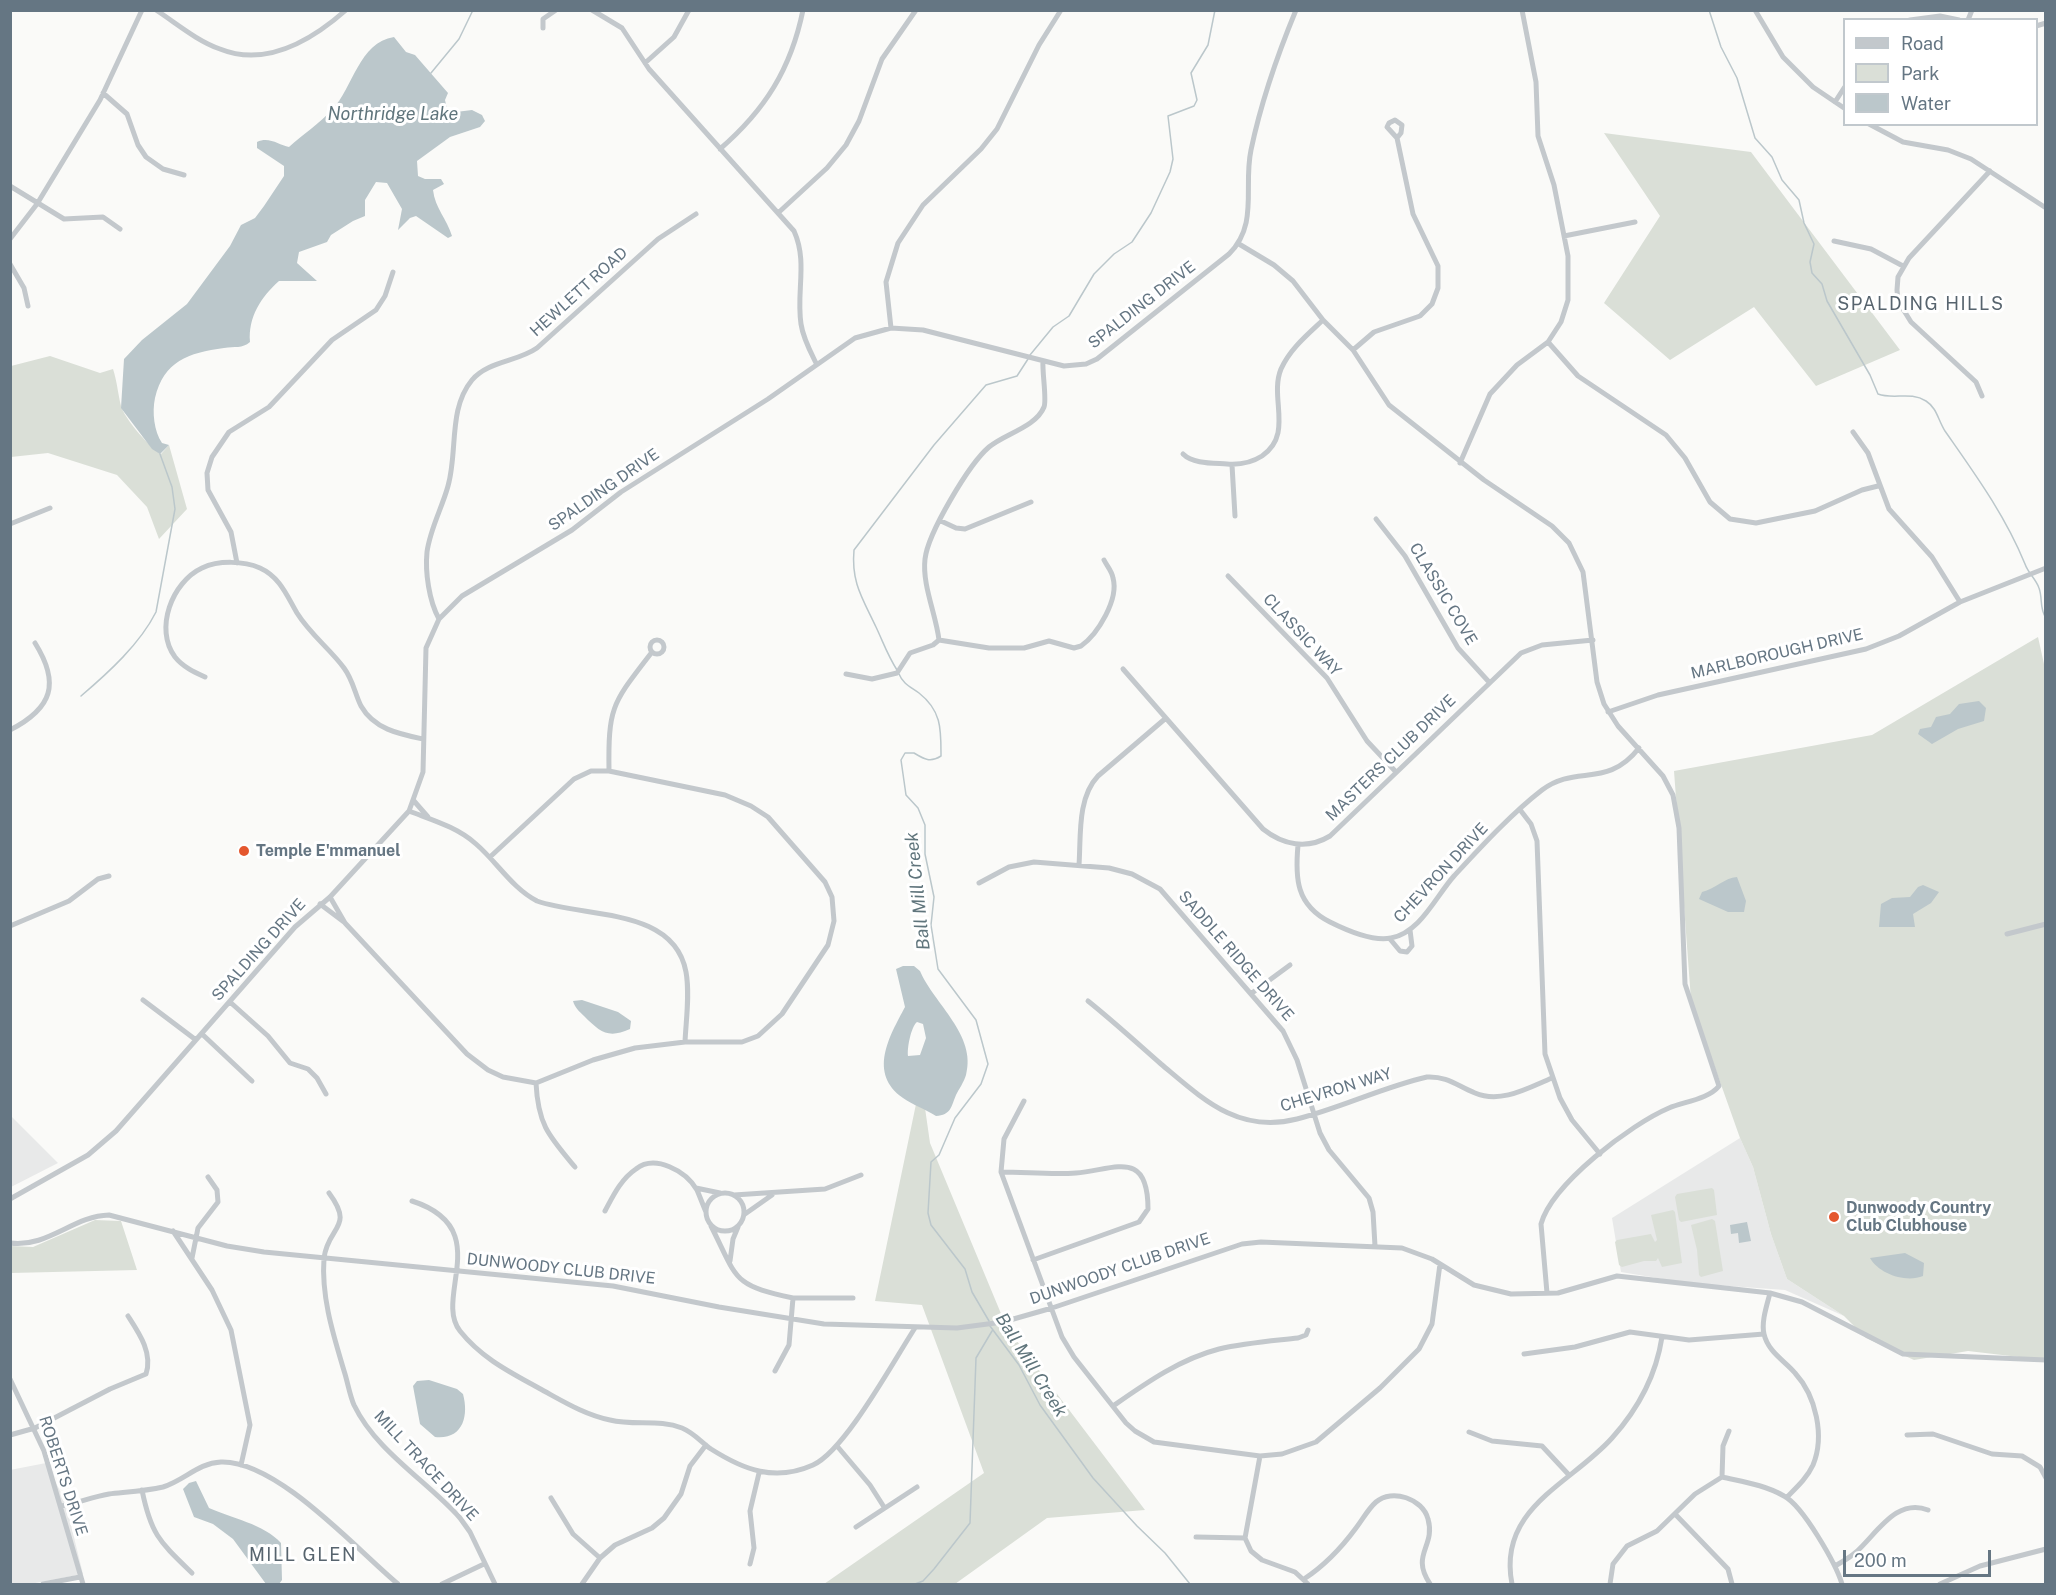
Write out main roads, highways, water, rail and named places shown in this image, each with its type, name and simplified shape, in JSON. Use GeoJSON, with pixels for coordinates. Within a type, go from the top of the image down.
{"type":"FeatureCollection","features":[{"type":"Feature","properties":{"kind":"water","name":"Northridge Lake"},"geometry":{"type":"Polygon","coordinates":[[[394,37],[406,52],[415,55],[448,93],[445,100],[448,113],[472,110],[482,115],[485,121],[480,127],[450,137],[417,161],[418,176],[425,179],[441,179],[444,184],[433,190],[436,202],[452,236],[448,238],[416,216],[410,218],[398,230],[402,209],[387,183],[376,182],[365,200],[365,216],[331,235],[327,242],[299,252],[297,263],[317,281],[279,281],[257,308],[251,324],[250,342],[241,346],[189,356],[171,367],[159,385],[155,398],[155,427],[162,443],[169,445],[160,454],[152,449],[121,408],[124,359],[142,340],[187,304],[230,246],[241,225],[255,218],[284,176],[284,166],[257,148],[257,142],[270,140],[289,147],[332,110],[373,47],[394,37]]]}},
{"type":"Feature","properties":{"kind":"water"},"geometry":{"type":"Polygon","coordinates":[[[1979,701],[1986,708],[1984,721],[1958,729],[1932,744],[1918,734],[1920,729],[1931,727],[1936,717],[1950,714],[1959,704],[1979,701]]]}},
{"type":"Feature","properties":{"kind":"water"},"geometry":{"type":"Polygon","coordinates":[[[1737,877],[1746,901],[1744,912],[1728,912],[1699,899],[1702,892],[1737,877]]]}},
{"type":"Feature","properties":{"kind":"water"},"geometry":{"type":"Polygon","coordinates":[[[1923,885],[1939,892],[1931,903],[1913,914],[1915,927],[1879,927],[1881,904],[1892,898],[1910,897],[1918,887],[1923,885]]]}},
{"type":"Feature","properties":{"kind":"water"},"geometry":{"type":"Polygon","coordinates":[[[903,966],[914,966],[920,971],[960,1033],[965,1047],[968,1060],[966,1075],[950,1110],[945,1114],[936,1116],[903,1098],[892,1088],[886,1077],[884,1066],[888,1042],[905,1007],[896,969],[903,966]],[[917,1022],[913,1028],[908,1056],[920,1055],[926,1038],[923,1024],[917,1022]]]}},
{"type":"Feature","properties":{"kind":"water"},"geometry":{"type":"Polygon","coordinates":[[[582,1000],[618,1012],[631,1021],[630,1029],[610,1034],[600,1030],[575,1006],[573,1001],[582,1000]]]}},
{"type":"Feature","properties":{"kind":"water"},"geometry":{"type":"Polygon","coordinates":[[[1747,1222],[1751,1241],[1739,1243],[1738,1233],[1731,1234],[1730,1225],[1747,1222]]]}},
{"type":"Feature","properties":{"kind":"water"},"geometry":{"type":"Polygon","coordinates":[[[1905,1253],[1924,1263],[1923,1276],[1901,1278],[1894,1276],[1880,1269],[1870,1258],[1905,1253]]]}},
{"type":"Feature","properties":{"kind":"water"},"geometry":{"type":"Polygon","coordinates":[[[429,1380],[457,1389],[463,1394],[464,1418],[458,1431],[452,1435],[435,1437],[420,1424],[413,1386],[417,1381],[429,1380]]]}},
{"type":"Feature","properties":{"kind":"water"},"geometry":{"type":"Polygon","coordinates":[[[196,1481],[209,1508],[257,1526],[281,1543],[282,1580],[279,1584],[266,1584],[233,1539],[213,1524],[194,1517],[183,1489],[189,1483],[196,1481]]]}},
{"type":"Feature","properties":{"kind":"waterway"},"geometry":{"type":"LineString","coordinates":[[431,73],[459,39],[473,10]]}},
{"type":"Feature","properties":{"kind":"waterway","name":"Ball Mill Creek"},"geometry":{"type":"LineString","coordinates":[[1030,355],[1053,327],[1069,316],[1094,274],[1114,254],[1132,242],[1151,213],[1170,172],[1173,159],[1168,116],[1194,106],[1197,100],[1191,73],[1208,45],[1215,10]]}},
{"type":"Feature","properties":{"kind":"waterway"},"geometry":{"type":"LineString","coordinates":[[1709,10],[1721,47],[1737,78],[1755,138],[1772,157],[1782,180],[1799,200],[1804,223],[1814,244],[1810,262],[1812,273],[1822,284],[1827,301],[1870,375],[1878,394],[1920,398],[1933,407],[1945,431],[1989,495],[2026,567],[2038,585],[2046,618]]}},
{"type":"Feature","properties":{"kind":"waterway","name":"Ball Mill Creek"},"geometry":{"type":"LineString","coordinates":[[897,670],[859,590],[854,572],[854,550],[934,445],[986,385],[1017,376],[1028,359]]}},
{"type":"Feature","properties":{"kind":"waterway"},"geometry":{"type":"LineString","coordinates":[[81,696],[132,647],[156,612],[175,509],[172,487],[160,454]]}},
{"type":"Feature","properties":{"kind":"waterway","name":"Ball Mill Creek"},"geometry":{"type":"LineString","coordinates":[[899,674],[905,683],[927,700],[939,722],[941,756],[930,760],[914,753],[905,753],[901,760],[906,795],[918,808],[925,825],[925,854],[934,897],[931,925],[938,969],[976,1020],[988,1064],[981,1084],[955,1118],[939,1155],[931,1162],[928,1213],[931,1225],[965,1269],[972,1292],[989,1321]]}},
{"type":"Feature","properties":{"kind":"waterway","name":"Ball Mill Creek"},"geometry":{"type":"LineString","coordinates":[[990,1326],[1019,1365],[1040,1405],[1093,1478],[1165,1553],[1190,1584]]}},
{"type":"Feature","properties":{"kind":"waterway"},"geometry":{"type":"LineString","coordinates":[[915,1584],[923,1581],[934,1569],[970,1523],[976,1358],[992,1331]]}},
{"type":"Feature","properties":{"kind":"place","name":"Temple E'mmanuel"},"geometry":{"type":"Point","coordinates":[244,851]}},
{"type":"Feature","properties":{"kind":"place","name":"Dunwoody Country Club Clubhouse"},"geometry":{"type":"Point","coordinates":[1834,1217]}},
{"type":"Feature","properties":{"kind":"district","name":"SPALDING HILLS"},"geometry":{"type":"Point","coordinates":[1921,304]}},
{"type":"Feature","properties":{"kind":"district","name":"MILL GLEN"},"geometry":{"type":"Point","coordinates":[303,1555]}}]}
